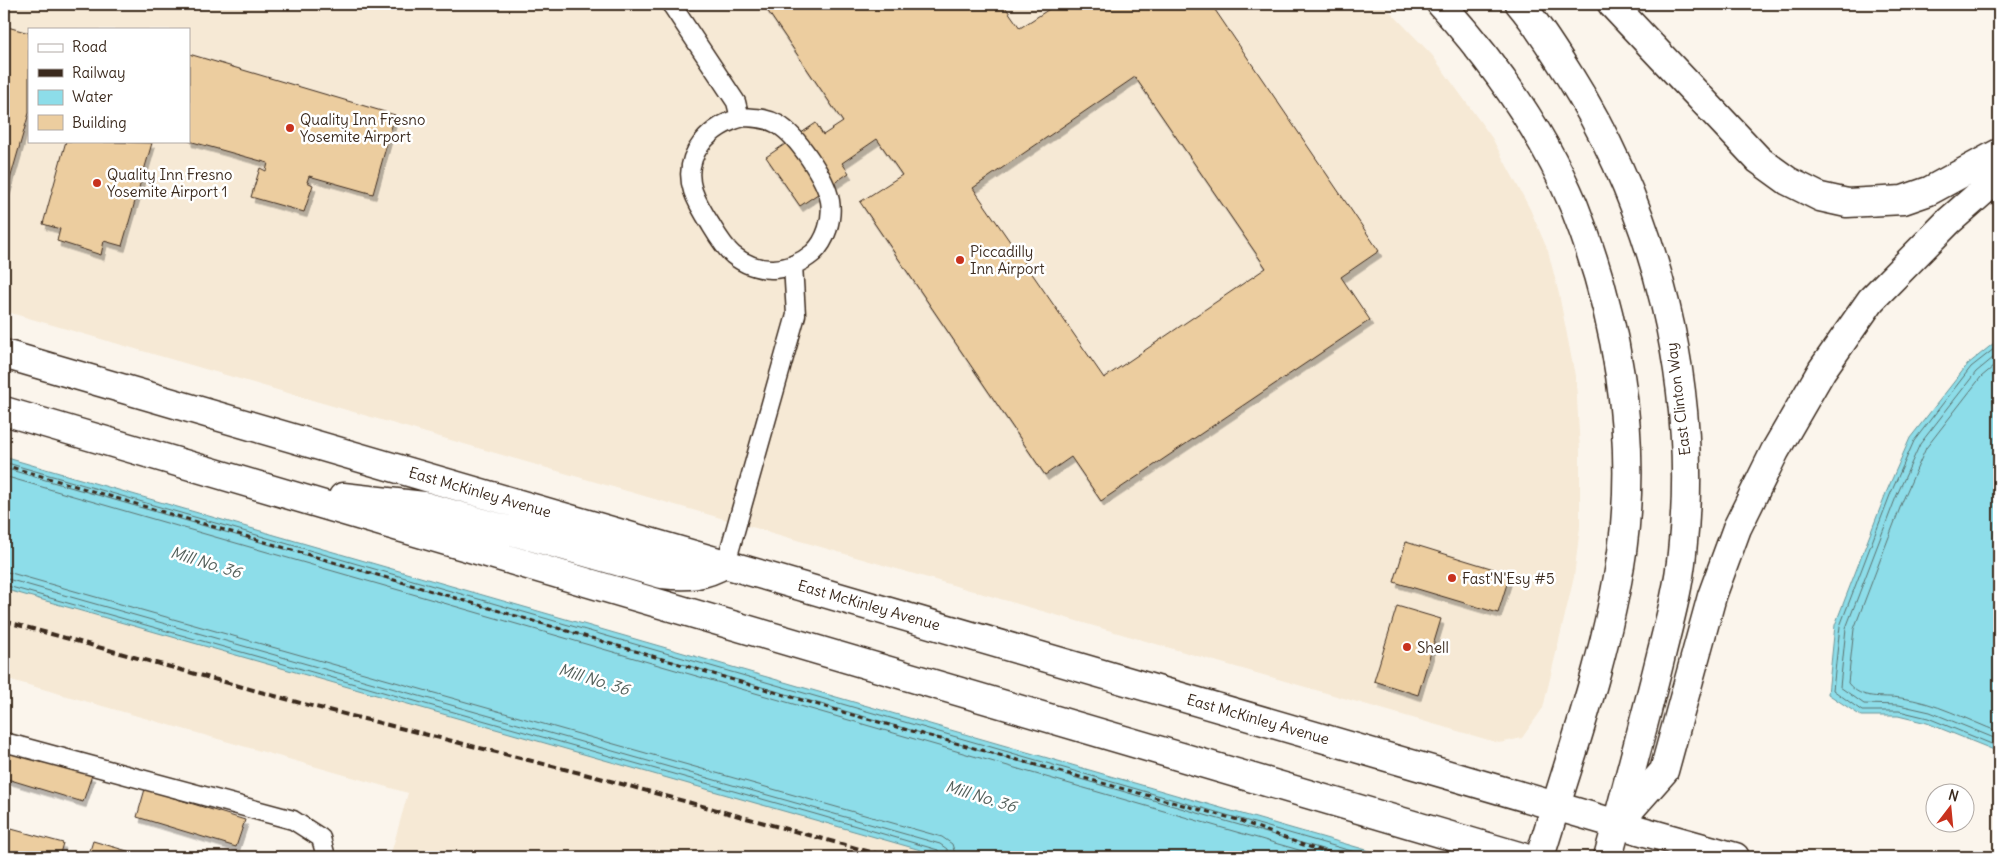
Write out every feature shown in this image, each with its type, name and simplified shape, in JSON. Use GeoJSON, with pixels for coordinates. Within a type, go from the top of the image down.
{"type":"FeatureCollection","features":[{"type":"Feature","properties":{"kind":"main road"},"geometry":{"type":"LineString","coordinates":[[1441,4],[1475,42],[1516,99],[1546,151],[1573,204],[1594,260],[1621,381],[1627,444],[1626,499],[1622,552],[1610,613],[1593,680],[1540,857]]}},
{"type":"Feature","properties":{"kind":"main road","name":"East Clinton Way"},"geometry":{"type":"LineString","coordinates":[[1520,4],[1559,58],[1592,111],[1643,225],[1661,288],[1674,352],[1683,417],[1687,482],[1682,554],[1666,636],[1608,857]]}},
{"type":"Feature","properties":{"kind":"main road"},"geometry":{"type":"LineString","coordinates":[[1612,4],[1759,160],[1788,181],[1820,197],[1847,203],[1902,200],[1928,191],[1999,153]]}},
{"type":"Feature","properties":{"kind":"main road"},"geometry":{"type":"LineString","coordinates":[[1618,824],[1664,771],[1712,596],[1737,528],[1775,451],[1822,370],[1871,300],[1948,221],[1999,178]]}},
{"type":"Feature","properties":{"kind":"main road","name":"East McKinley Avenue"},"geometry":{"type":"LineString","coordinates":[[4,354],[1735,857]]}},
{"type":"Feature","properties":{"kind":"main road"},"geometry":{"type":"LineString","coordinates":[[4,411],[1522,857]]}},
{"type":"Feature","properties":{"kind":"main road"},"geometry":{"type":"LineString","coordinates":[[267,488],[424,506],[662,574],[689,577],[712,572],[726,563]]}},
{"type":"Feature","properties":{"kind":"lane"},"geometry":{"type":"LineString","coordinates":[[671,4],[736,102],[740,118]]}},
{"type":"Feature","properties":{"kind":"lane"},"geometry":{"type":"LineString","coordinates":[[740,118],[761,118],[777,124],[791,134],[824,184],[830,201],[830,219],[825,236],[815,251],[783,269],[765,269],[747,264],[732,254],[699,206],[693,190],[692,165],[702,142],[713,130],[728,121],[740,118]]}},
{"type":"Feature","properties":{"kind":"lane"},"geometry":{"type":"LineString","coordinates":[[726,563],[796,315],[793,265]]}},
{"type":"Feature","properties":{"kind":"lane"},"geometry":{"type":"LineString","coordinates":[[4,742],[293,820],[321,838],[326,857]]}},
{"type":"Feature","properties":{"kind":"path"},"geometry":{"type":"LineString","coordinates":[[4,465],[849,714],[1238,820],[1306,846],[1342,857]]}},
{"type":"Feature","properties":{"kind":"shaded area"},"geometry":{"type":"Polygon","coordinates":[[[4,4],[1383,4],[1432,55],[1492,138],[1530,209],[1548,251],[1559,294],[1576,381],[1580,451],[1580,527],[1574,577],[1543,708],[1522,738],[1499,743],[4,311],[4,4]]]}},
{"type":"Feature","properties":{"kind":"shaded area"},"geometry":{"type":"Polygon","coordinates":[[[4,589],[945,857],[390,857],[408,793],[4,678],[4,589]]]}},
{"type":"Feature","properties":{"kind":"water"},"geometry":{"type":"Polygon","coordinates":[[[1999,339],[1999,752],[1927,723],[1898,716],[1861,716],[1828,694],[1835,625],[1886,493],[1910,438],[1968,364],[1999,339]]]}},
{"type":"Feature","properties":{"kind":"water","name":"Mill No. 36"},"geometry":{"type":"Polygon","coordinates":[[[4,457],[1391,857],[945,857],[4,589],[4,457]]]}},
{"type":"Feature","properties":{"kind":"building","name":"Piccadilly Inn Airport"},"geometry":{"type":"Polygon","coordinates":[[[763,4],[1003,4],[1020,28],[1057,4],[1211,4],[1379,251],[1341,277],[1370,320],[1101,501],[1071,457],[1045,475],[860,202],[902,175],[877,139],[842,163],[849,173],[800,206],[766,157],[816,123],[823,135],[843,122],[763,4]],[[1135,77],[973,188],[1104,378],[1266,268],[1135,77]]]}},
{"type":"Feature","properties":{"kind":"building"},"geometry":{"type":"Polygon","coordinates":[[[4,26],[28,33],[28,116],[7,190],[4,189],[4,26]]]}},
{"type":"Feature","properties":{"kind":"building","name":"Quality Inn Fresno Yosemite Airport"},"geometry":{"type":"Polygon","coordinates":[[[190,54],[395,115],[373,194],[309,176],[307,182],[313,185],[304,212],[251,197],[260,168],[266,171],[268,163],[190,141],[190,54]]]}},
{"type":"Feature","properties":{"kind":"building","name":"Quality Inn Fresno Yosemite Airport 1"},"geometry":{"type":"Polygon","coordinates":[[[66,142],[152,143],[122,246],[104,241],[101,255],[57,241],[60,229],[43,224],[66,142]]]}},
{"type":"Feature","properties":{"kind":"building","name":"Fast'N'Esy #5"},"geometry":{"type":"Polygon","coordinates":[[[1406,542],[1510,574],[1498,613],[1394,582],[1406,542]]]}},
{"type":"Feature","properties":{"kind":"building"},"geometry":{"type":"Polygon","coordinates":[[[1397,606],[1441,619],[1418,695],[1374,681],[1397,606]]]}},
{"type":"Feature","properties":{"kind":"building"},"geometry":{"type":"Polygon","coordinates":[[[4,748],[92,775],[83,802],[4,778],[4,748]]]}},
{"type":"Feature","properties":{"kind":"building"},"geometry":{"type":"Polygon","coordinates":[[[145,789],[245,820],[236,847],[137,817],[145,789]]]}},
{"type":"Feature","properties":{"kind":"building"},"geometry":{"type":"Polygon","coordinates":[[[4,827],[63,843],[59,857],[4,857],[4,827]]]}},
{"type":"Feature","properties":{"kind":"building"},"geometry":{"type":"Polygon","coordinates":[[[93,841],[148,857],[88,857],[93,841]]]}},
{"type":"Feature","properties":{"kind":"railway"},"geometry":{"type":"LineString","coordinates":[[4,621],[304,704],[596,777],[889,857]]}},
{"type":"Feature","properties":{"kind":"place","name":"Quality Inn Fresno Yosemite Airport"},"geometry":{"type":"Point","coordinates":[290,128]}},
{"type":"Feature","properties":{"kind":"place","name":"Quality Inn Fresno Yosemite Airport 1"},"geometry":{"type":"Point","coordinates":[97,183]}},
{"type":"Feature","properties":{"kind":"place","name":"Piccadilly Inn Airport"},"geometry":{"type":"Point","coordinates":[960,260]}},
{"type":"Feature","properties":{"kind":"place","name":"Fast'N'Esy #5"},"geometry":{"type":"Point","coordinates":[1452,578]}},
{"type":"Feature","properties":{"kind":"place","name":"Shell"},"geometry":{"type":"Point","coordinates":[1407,647]}}]}
